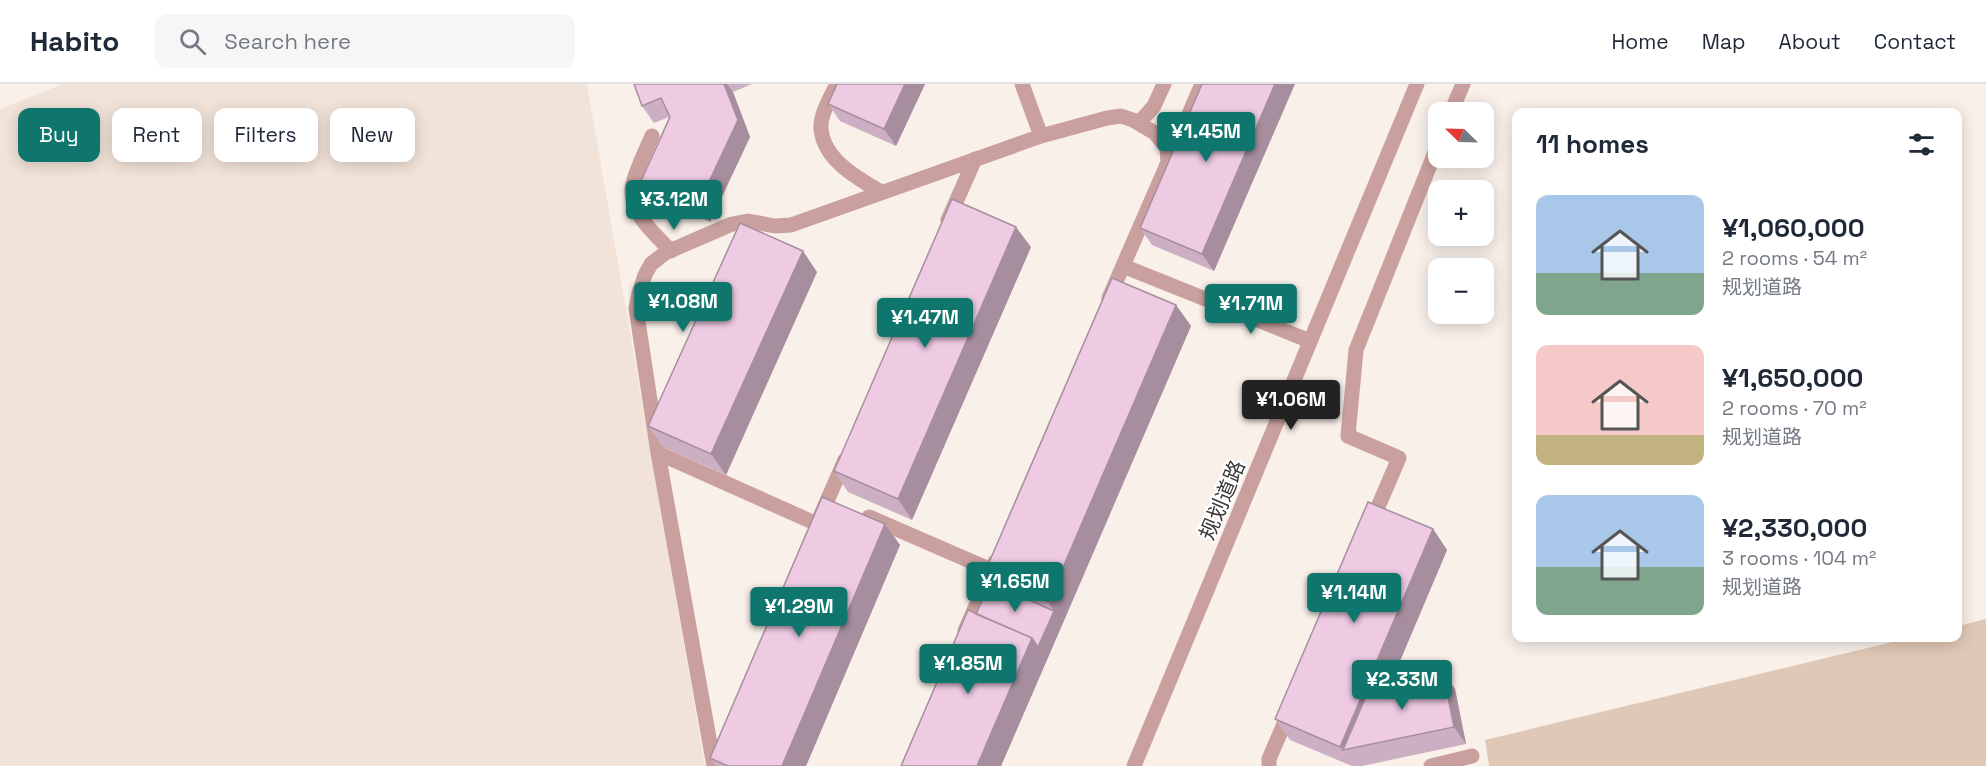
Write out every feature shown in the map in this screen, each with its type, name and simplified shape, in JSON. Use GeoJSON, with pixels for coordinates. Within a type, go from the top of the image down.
{"type":"FeatureCollection","features":[{"type":"Feature","properties":{"kind":"street"},"geometry":{"type":"LineString","coordinates":[[837,84],[826,107],[821,127],[826,145],[852,175],[881,192]]}},
{"type":"Feature","properties":{"kind":"street"},"geometry":{"type":"LineString","coordinates":[[1022,84],[1041,136]]}},
{"type":"Feature","properties":{"kind":"street"},"geometry":{"type":"LineString","coordinates":[[1139,123],[1154,106],[1164,84]]}},
{"type":"Feature","properties":{"kind":"street"},"geometry":{"type":"LineString","coordinates":[[1104,310],[1202,84]]}},
{"type":"Feature","properties":{"kind":"street","name":"规划道路"},"geometry":{"type":"LineString","coordinates":[[1134,766],[1417,84]]}},
{"type":"Feature","properties":{"kind":"street"},"geometry":{"type":"LineString","coordinates":[[1455,102],[1463,84]]}},
{"type":"Feature","properties":{"kind":"street"},"geometry":{"type":"LineString","coordinates":[[714,766],[658,453],[636,308],[639,293],[651,264],[671,250],[732,224],[748,221],[775,226],[791,225],[1041,136],[1114,117],[1139,123],[1155,133],[1167,148],[1168,163]]}},
{"type":"Feature","properties":{"kind":"street"},"geometry":{"type":"LineString","coordinates":[[652,136],[632,188],[635,208],[648,226],[671,250]]}},
{"type":"Feature","properties":{"kind":"street"},"geometry":{"type":"LineString","coordinates":[[942,236],[975,159]]}},
{"type":"Feature","properties":{"kind":"street"},"geometry":{"type":"LineString","coordinates":[[1366,534],[1399,458],[1348,436],[1356,350],[1429,168]]}},
{"type":"Feature","properties":{"kind":"street"},"geometry":{"type":"LineString","coordinates":[[1123,266],[1310,341]]}},
{"type":"Feature","properties":{"kind":"street"},"geometry":{"type":"LineString","coordinates":[[655,434],[665,413]]}},
{"type":"Feature","properties":{"kind":"street"},"geometry":{"type":"LineString","coordinates":[[658,453],[815,529],[833,502],[851,444]]}},
{"type":"Feature","properties":{"kind":"street"},"geometry":{"type":"LineString","coordinates":[[860,513],[991,570]]}},
{"type":"Feature","properties":{"kind":"street"},"geometry":{"type":"LineString","coordinates":[[958,646],[1000,549]]}},
{"type":"Feature","properties":{"kind":"street"},"geometry":{"type":"LineString","coordinates":[[1269,766],[1269,759],[1297,695]]}},
{"type":"Feature","properties":{"kind":"street"},"geometry":{"type":"LineString","coordinates":[[714,766],[724,744]]}},
{"type":"Feature","properties":{"kind":"street"},"geometry":{"type":"LineString","coordinates":[[1431,766],[1472,756]]}},
{"type":"Feature","properties":{"kind":"shaded area"},"geometry":{"type":"Polygon","coordinates":[[[63,84],[587,84],[705,766],[0,766],[0,109],[63,84]]]}},
{"type":"Feature","properties":{"kind":"shaded area"},"geometry":{"type":"Polygon","coordinates":[[[1986,619],[1986,766],[1489,766],[1485,740],[1892,642],[1962,642],[1962,625],[1986,619]]]}},
{"type":"Feature","properties":{"kind":"building"},"geometry":{"type":"Polygon","coordinates":[[[634,84],[724,84],[738,120],[698,205],[641,181],[670,117],[661,98],[642,106],[634,84]]]}},
{"type":"Feature","properties":{"kind":"building"},"geometry":{"type":"Polygon","coordinates":[[[837,84],[905,84],[884,129],[828,104],[837,84]]]}},
{"type":"Feature","properties":{"kind":"building"},"geometry":{"type":"Polygon","coordinates":[[[1202,84],[1275,84],[1202,254],[1140,228],[1202,84]]]}},
{"type":"Feature","properties":{"kind":"building"},"geometry":{"type":"Polygon","coordinates":[[[952,199],[1016,227],[898,499],[834,471],[952,199]]]}},
{"type":"Feature","properties":{"kind":"building"},"geometry":{"type":"Polygon","coordinates":[[[740,223],[803,251],[711,454],[648,426],[740,223]]]}},
{"type":"Feature","properties":{"kind":"building"},"geometry":{"type":"Polygon","coordinates":[[[1112,278],[1176,305],[1048,602],[984,574],[1112,278]]]}},
{"type":"Feature","properties":{"kind":"building"},"geometry":{"type":"Polygon","coordinates":[[[822,497],[885,524],[782,766],[728,766],[710,758],[822,497]]]}},
{"type":"Feature","properties":{"kind":"building"},"geometry":{"type":"Polygon","coordinates":[[[1368,502],[1433,529],[1340,747],[1275,719],[1368,502]]]}},
{"type":"Feature","properties":{"kind":"building"},"geometry":{"type":"Polygon","coordinates":[[[990,583],[1054,611],[1038,647],[1032,638],[976,614],[990,583]]]}},
{"type":"Feature","properties":{"kind":"building"},"geometry":{"type":"Polygon","coordinates":[[[968,610],[1032,638],[977,766],[901,766],[968,610]]]}},
{"type":"Feature","properties":{"kind":"building"},"geometry":{"type":"Polygon","coordinates":[[[1443,672],[1454,727],[1343,750],[1370,687],[1443,672]]]}}]}
